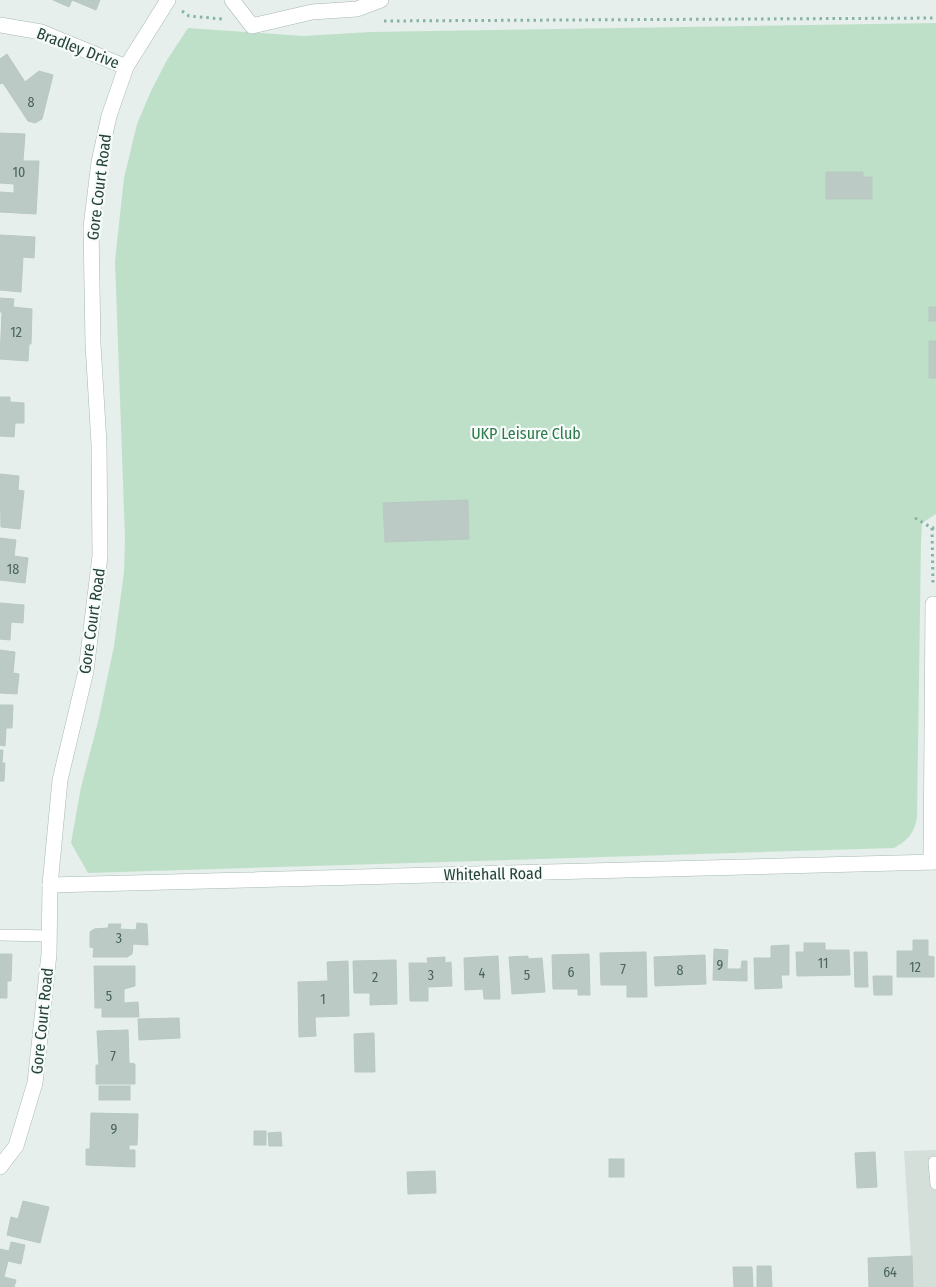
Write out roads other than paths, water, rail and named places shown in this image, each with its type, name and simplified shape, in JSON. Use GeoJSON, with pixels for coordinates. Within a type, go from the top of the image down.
{"type":"FeatureCollection","features":[{"type":"Feature","properties":{"kind":"street"},"geometry":{"type":"LineString","coordinates":[[232,0],[252,26],[312,12],[357,9],[381,0]]}},
{"type":"Feature","properties":{"kind":"street","name":"Gore Court Road"},"geometry":{"type":"LineString","coordinates":[[0,1167],[16,1146],[35,1083],[43,1020],[50,936],[50,886],[60,780],[86,672],[100,556],[99,444],[93,344],[91,227],[100,162],[109,116],[126,67],[168,1]]}},
{"type":"Feature","properties":{"kind":"street","name":"Bradley Drive"},"geometry":{"type":"LineString","coordinates":[[0,25],[41,32],[126,67]]}},
{"type":"Feature","properties":{"kind":"street"},"geometry":{"type":"LineString","coordinates":[[933,604],[934,862]]}},
{"type":"Feature","properties":{"kind":"street","name":"Whitehall Road"},"geometry":{"type":"LineString","coordinates":[[50,886],[934,862]]}},
{"type":"Feature","properties":{"kind":"lane"},"geometry":{"type":"LineString","coordinates":[[0,935],[50,936]]}},
{"type":"Feature","properties":{"kind":"lane"},"geometry":{"type":"LineString","coordinates":[[934,1162],[936,1184]]}},
{"type":"Feature","properties":{"kind":"park label","name":"UKP Leisure Club"},"geometry":{"type":"Point","coordinates":[526,433]}}]}
